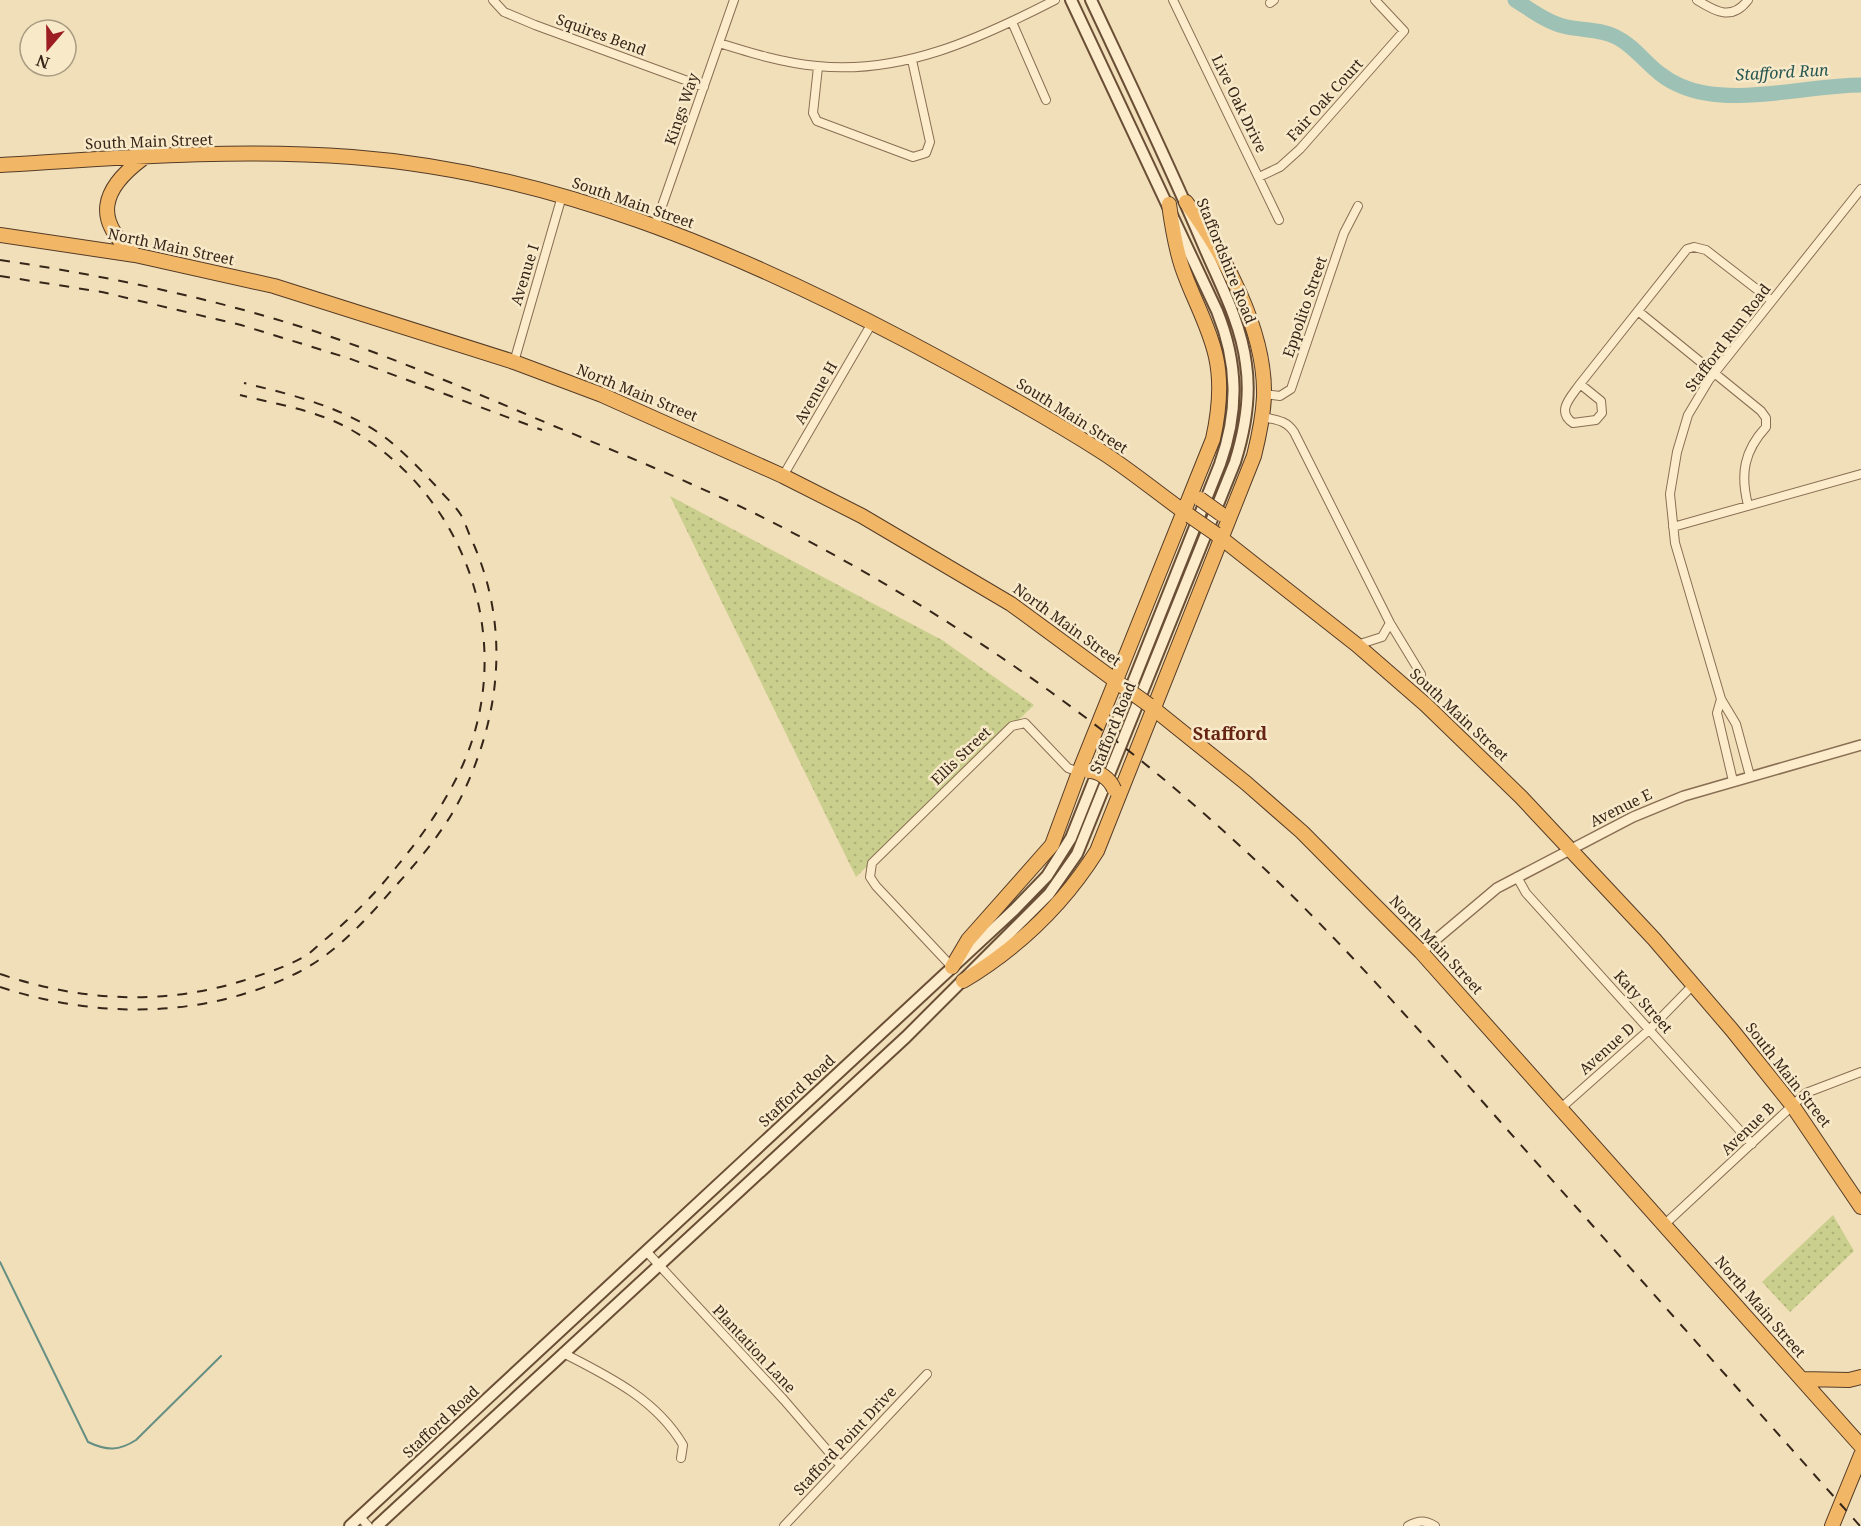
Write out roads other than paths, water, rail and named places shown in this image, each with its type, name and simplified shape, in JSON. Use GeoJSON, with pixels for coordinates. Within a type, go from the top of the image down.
{"type":"FeatureCollection","features":[{"type":"Feature","properties":{"kind":"highway","name":"South Main Street"},"geometry":{"type":"LineString","coordinates":[[0,165],[265,153],[352,157],[463,172],[562,196],[655,226],[732,256],[872,323],[1037,412],[1105,454],[1219,537],[1357,645],[1485,761],[1571,850],[1694,984],[1792,1105],[1861,1207]]}},
{"type":"Feature","properties":{"kind":"highway"},"geometry":{"type":"LineString","coordinates":[[135,255],[122,244],[112,230],[106,200],[111,187],[124,172],[142,159]]}},
{"type":"Feature","properties":{"kind":"highway"},"geometry":{"type":"LineString","coordinates":[[963,981],[1022,940],[1080,878],[1097,851],[1117,793],[1228,513],[1254,456],[1263,417],[1264,394],[1263,372],[1249,315],[1207,231],[1186,202]]}},
{"type":"Feature","properties":{"kind":"highway"},"geometry":{"type":"LineString","coordinates":[[952,967],[968,940],[1052,845],[1120,684],[1187,513],[1213,439],[1218,416],[1219,378],[1210,336],[1182,268],[1173,237],[1169,204]]}},
{"type":"Feature","properties":{"kind":"highway","name":"North Main Street"},"geometry":{"type":"LineString","coordinates":[[0,235],[135,255],[274,286],[514,362],[613,400],[783,476],[872,522],[987,589],[1152,707],[1302,832],[1421,952],[1861,1446]]}},
{"type":"Feature","properties":{"kind":"highway"},"geometry":{"type":"LineString","coordinates":[[1196,484],[1200,499],[1228,513]]}},
{"type":"Feature","properties":{"kind":"highway"},"geometry":{"type":"LineString","coordinates":[[1084,771],[1096,771],[1111,783],[1117,793]]}},
{"type":"Feature","properties":{"kind":"highway"},"geometry":{"type":"LineString","coordinates":[[1802,1379],[1849,1380],[1861,1377]]}},
{"type":"Feature","properties":{"kind":"highway"},"geometry":{"type":"LineString","coordinates":[[1832,1526],[1861,1455]]}},
{"type":"Feature","properties":{"kind":"main road","name":"Staffordshire Road"},"geometry":{"type":"LineString","coordinates":[[1071,0],[1169,204],[1224,328],[1234,365],[1235,387],[1226,446],[1164,606]]}},
{"type":"Feature","properties":{"kind":"main road","name":"Staffordshire Road"},"geometry":{"type":"LineString","coordinates":[[1091,0],[1186,202],[1241,338],[1248,390],[1243,438],[1175,612]]}},
{"type":"Feature","properties":{"kind":"main road","name":"Stafford Road"},"geometry":{"type":"LineString","coordinates":[[350,1526],[1032,893],[1061,856],[1079,819],[1164,606]]}},
{"type":"Feature","properties":{"kind":"main road","name":"Stafford Road"},"geometry":{"type":"LineString","coordinates":[[377,1526],[906,1037],[1049,894],[1077,854],[1175,612]]}},
{"type":"Feature","properties":{"kind":"street","name":"Squires Bend"},"geometry":{"type":"LineString","coordinates":[[494,0],[504,12],[535,26],[704,87]]}},
{"type":"Feature","properties":{"kind":"street","name":"Kings Way"},"geometry":{"type":"LineString","coordinates":[[655,226],[734,0]]}},
{"type":"Feature","properties":{"kind":"street"},"geometry":{"type":"LineString","coordinates":[[719,43],[780,60],[818,67],[850,67],[912,60],[955,46],[1012,22],[1055,0]]}},
{"type":"Feature","properties":{"kind":"street","name":"Live Oak Drive"},"geometry":{"type":"LineString","coordinates":[[1173,0],[1280,220]]}},
{"type":"Feature","properties":{"kind":"street","name":"Fair Oak Court"},"geometry":{"type":"LineString","coordinates":[[1259,177],[1280,166],[1300,149],[1404,31],[1375,0]]}},
{"type":"Feature","properties":{"kind":"street"},"geometry":{"type":"LineString","coordinates":[[1697,0],[1721,14],[1737,11],[1748,0]]}},
{"type":"Feature","properties":{"kind":"street"},"geometry":{"type":"LineString","coordinates":[[1012,22],[1046,100]]}},
{"type":"Feature","properties":{"kind":"street"},"geometry":{"type":"LineString","coordinates":[[818,67],[813,113],[817,121],[913,157],[926,153],[930,142],[912,60]]}},
{"type":"Feature","properties":{"kind":"street","name":"Stafford Run Road"},"geometry":{"type":"LineString","coordinates":[[1750,776],[1736,724],[1721,699],[1675,543],[1670,495],[1677,452],[1688,415],[1714,374],[1861,189]]}},
{"type":"Feature","properties":{"kind":"street","name":"Avenue I"},"geometry":{"type":"LineString","coordinates":[[514,362],[562,196]]}},
{"type":"Feature","properties":{"kind":"street","name":"Eppolito Street"},"geometry":{"type":"LineString","coordinates":[[1264,394],[1280,396],[1292,389],[1344,233],[1358,206]]}},
{"type":"Feature","properties":{"kind":"street"},"geometry":{"type":"LineString","coordinates":[[1581,384],[1601,401],[1602,413],[1596,420],[1573,423],[1565,414],[1565,405],[1581,384],[1687,249],[1694,247],[1706,250],[1772,300]]}},
{"type":"Feature","properties":{"kind":"street"},"geometry":{"type":"LineString","coordinates":[[1638,312],[1761,411],[1766,418],[1766,426],[1754,440],[1747,459],[1742,484],[1749,505]]}},
{"type":"Feature","properties":{"kind":"street","name":"Avenue H"},"geometry":{"type":"LineString","coordinates":[[783,476],[872,323]]}},
{"type":"Feature","properties":{"kind":"street"},"geometry":{"type":"LineString","coordinates":[[1263,417],[1289,424],[1294,432],[1390,623],[1421,674]]}},
{"type":"Feature","properties":{"kind":"street"},"geometry":{"type":"LineString","coordinates":[[1673,527],[1861,474]]}},
{"type":"Feature","properties":{"kind":"street"},"geometry":{"type":"LineString","coordinates":[[1357,645],[1382,638],[1390,623]]}},
{"type":"Feature","properties":{"kind":"street","name":"Stafford Run Road"},"geometry":{"type":"LineString","coordinates":[[1721,699],[1717,713],[1733,781]]}},
{"type":"Feature","properties":{"kind":"street","name":"Ellis Street"},"geometry":{"type":"LineString","coordinates":[[952,967],[876,886],[870,877],[870,869],[876,857],[1011,726],[1025,723],[1068,768],[1084,771]]}},
{"type":"Feature","properties":{"kind":"street","name":"Avenue E"},"geometry":{"type":"LineString","coordinates":[[1421,952],[1484,897],[1659,806],[1733,781],[1861,745]]}},
{"type":"Feature","properties":{"kind":"street","name":"Katy Street"},"geometry":{"type":"LineString","coordinates":[[1517,878],[1526,893],[1752,1144]]}},
{"type":"Feature","properties":{"kind":"street","name":"Avenue D"},"geometry":{"type":"LineString","coordinates":[[1561,1108],[1650,1029],[1694,984]]}},
{"type":"Feature","properties":{"kind":"street","name":"Avenue B"},"geometry":{"type":"LineString","coordinates":[[1665,1224],[1812,1089],[1861,1072]]}},
{"type":"Feature","properties":{"kind":"street","name":"Plantation Lane"},"geometry":{"type":"LineString","coordinates":[[647,1252],[784,1400],[840,1466]]}},
{"type":"Feature","properties":{"kind":"street"},"geometry":{"type":"LineString","coordinates":[[563,1353],[628,1388],[658,1412],[683,1445],[681,1458]]}},
{"type":"Feature","properties":{"kind":"street","name":"Stafford Point Drive"},"geometry":{"type":"LineString","coordinates":[[784,1526],[927,1374]]}},
{"type":"Feature","properties":{"kind":"street"},"geometry":{"type":"LineString","coordinates":[[360,1517],[368,1526]]}},
{"type":"Feature","properties":{"kind":"street"},"geometry":{"type":"LineString","coordinates":[[1408,1526],[1418,1521],[1426,1521],[1435,1526]]}},
{"type":"Feature","properties":{"kind":"waterway","name":"Stafford Run"},"geometry":{"type":"LineString","coordinates":[[1515,0],[1557,24],[1603,32],[1616,37],[1632,48],[1661,75],[1681,86],[1701,92],[1723,95],[1770,94],[1861,85]]}},
{"type":"Feature","properties":{"kind":"waterway"},"geometry":{"type":"LineString","coordinates":[[0,1262],[88,1442],[95,1445],[118,1448],[136,1440],[221,1356]]}},
{"type":"Feature","properties":{"kind":"railway"},"geometry":{"type":"LineString","coordinates":[[0,260],[80,273],[199,298],[317,332],[377,353],[656,468],[756,514],[889,586],[1016,667],[1137,757],[1195,806],[1287,890],[1422,1034],[1860,1526]]}},
{"type":"Feature","properties":{"kind":"railway"},"geometry":{"type":"LineString","coordinates":[[0,276],[102,292],[241,325],[348,358],[542,430]]}},
{"type":"Feature","properties":{"kind":"railway"},"geometry":{"type":"LineString","coordinates":[[0,987],[74,1005],[112,1009],[188,1006],[225,999],[262,988],[311,965],[349,936],[432,843],[464,791],[486,731],[493,700],[496,638],[485,576],[461,515],[410,460],[374,430],[321,404],[244,383]]}},
{"type":"Feature","properties":{"kind":"railway"},"geometry":{"type":"LineString","coordinates":[[0,974],[30,983],[90,995],[151,997],[212,989],[259,976],[292,963],[307,955],[337,929],[381,885],[432,820],[460,771],[477,723],[484,674],[482,625],[471,578],[452,533],[424,492],[390,457],[348,428],[309,412],[240,395]]}},
{"type":"Feature","properties":{"kind":"district","name":"Stafford"},"geometry":{"type":"Point","coordinates":[1230,734]}}]}
